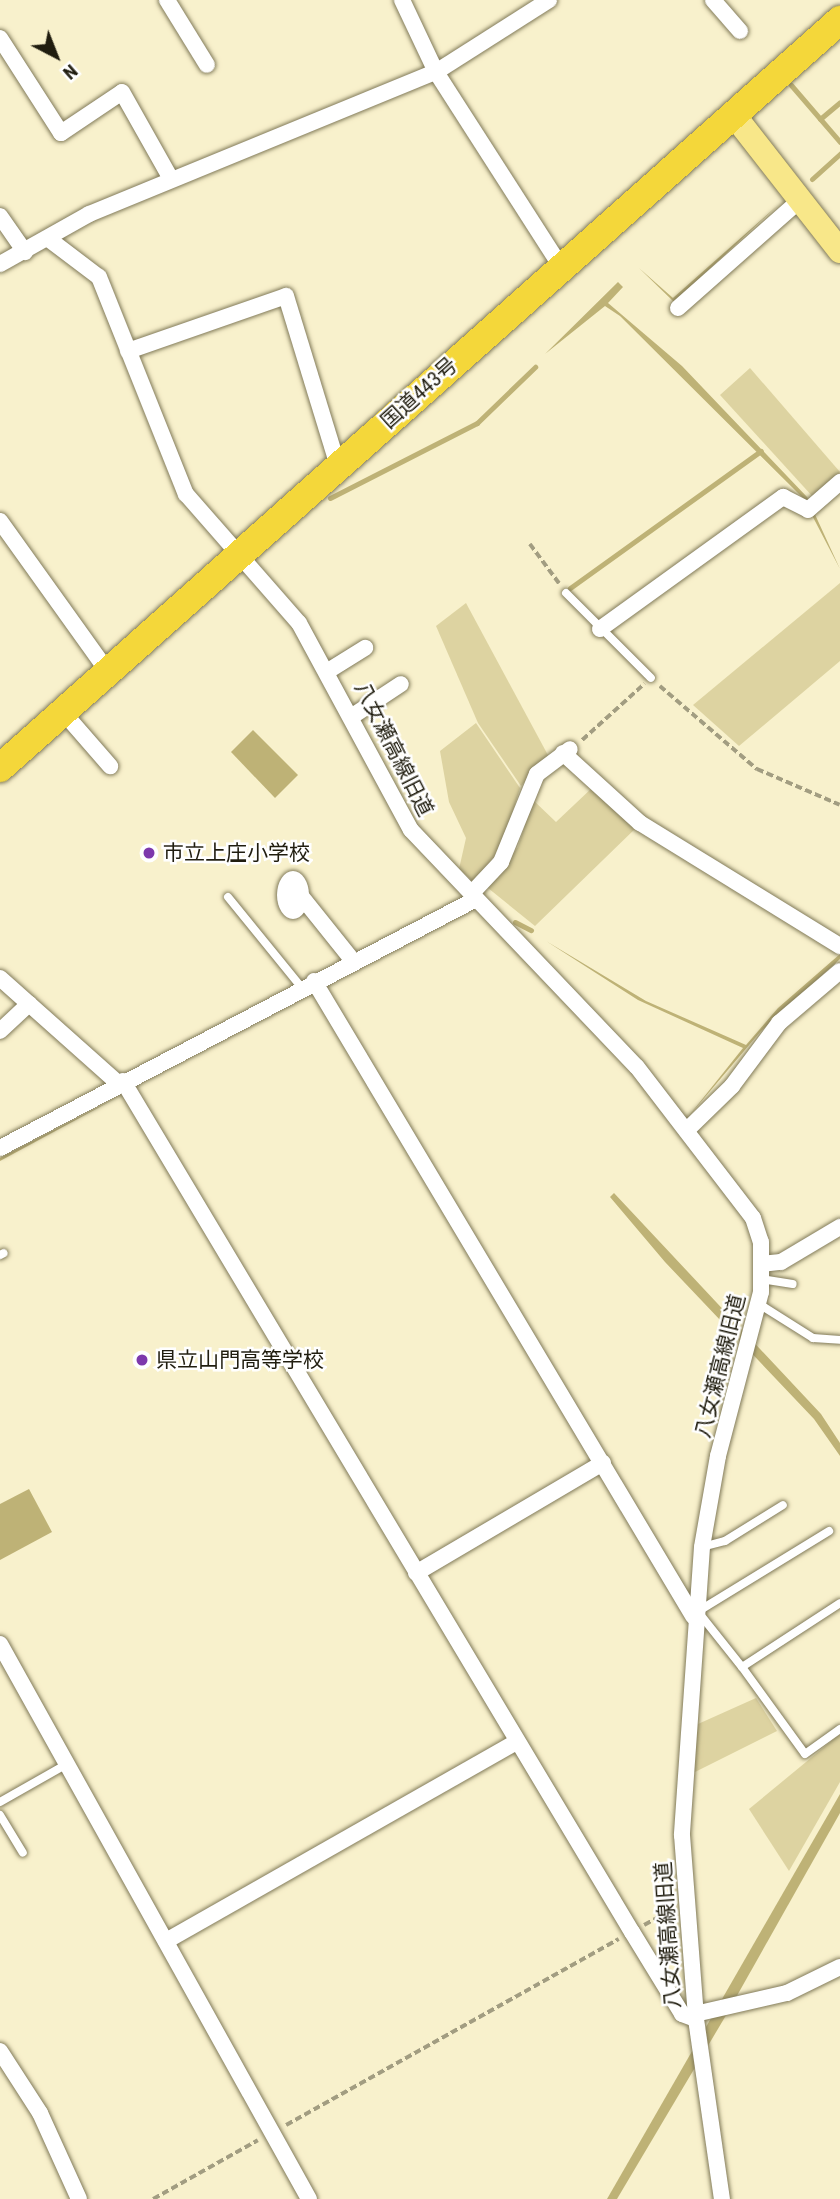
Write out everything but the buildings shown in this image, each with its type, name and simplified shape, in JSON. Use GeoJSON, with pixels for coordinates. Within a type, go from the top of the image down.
{"type":"FeatureCollection","features":[{"type":"Feature","properties":{"kind":"highway","name":"国道443号"},"geometry":{"type":"LineString","coordinates":[[0,768],[840,20]]}},
{"type":"Feature","properties":{"kind":"main road"},"geometry":{"type":"LineString","coordinates":[[733,114],[840,251]]}},
{"type":"Feature","properties":{"kind":"street"},"geometry":{"type":"LineString","coordinates":[[167,0],[207,65]]}},
{"type":"Feature","properties":{"kind":"street"},"geometry":{"type":"LineString","coordinates":[[402,0],[436,72],[562,268]]}},
{"type":"Feature","properties":{"kind":"street"},"geometry":{"type":"LineString","coordinates":[[0,264],[170,179],[436,72],[549,0]]}},
{"type":"Feature","properties":{"kind":"street"},"geometry":{"type":"LineString","coordinates":[[713,0],[740,31]]}},
{"type":"Feature","properties":{"kind":"street"},"geometry":{"type":"LineString","coordinates":[[0,38],[61,133],[122,92],[170,179]]}},
{"type":"Feature","properties":{"kind":"street"},"geometry":{"type":"LineString","coordinates":[[678,308],[800,200]]}},
{"type":"Feature","properties":{"kind":"street"},"geometry":{"type":"LineString","coordinates":[[0,216],[25,252]]}},
{"type":"Feature","properties":{"kind":"street","name":"八女瀬高線旧道"},"geometry":{"type":"LineString","coordinates":[[50,240],[99,277],[186,495],[299,623],[354,715],[411,830],[688,1129],[753,1218],[761,1271],[759,1304],[718,1456],[702,1547],[695,1614],[682,1835],[695,2017],[722,2199]]}},
{"type":"Feature","properties":{"kind":"street"},"geometry":{"type":"LineString","coordinates":[[128,351],[286,296],[338,466]]}},
{"type":"Feature","properties":{"kind":"street"},"geometry":{"type":"LineString","coordinates":[[600,629],[783,497],[808,510],[840,482]]}},
{"type":"Feature","properties":{"kind":"street"},"geometry":{"type":"LineString","coordinates":[[0,521],[108,671]]}},
{"type":"Feature","properties":{"kind":"street"},"geometry":{"type":"LineString","coordinates":[[328,671],[365,648]]}},
{"type":"Feature","properties":{"kind":"street"},"geometry":{"type":"LineString","coordinates":[[354,715],[401,684]]}},
{"type":"Feature","properties":{"kind":"street"},"geometry":{"type":"LineString","coordinates":[[63,712],[110,766]]}},
{"type":"Feature","properties":{"kind":"street"},"geometry":{"type":"LineString","coordinates":[[0,1148],[473,897],[501,862],[537,774],[568,750],[640,823],[840,946]]}},
{"type":"Feature","properties":{"kind":"street"},"geometry":{"type":"LineString","coordinates":[[297,891],[353,961]]}},
{"type":"Feature","properties":{"kind":"street"},"geometry":{"type":"LineString","coordinates":[[688,1129],[732,1086],[779,1023],[840,971]]}},
{"type":"Feature","properties":{"kind":"street"},"geometry":{"type":"LineString","coordinates":[[0,978],[121,1083],[682,2014],[695,2017],[788,1993],[840,1967]]}},
{"type":"Feature","properties":{"kind":"street"},"geometry":{"type":"LineString","coordinates":[[308,984],[695,1614]]}},
{"type":"Feature","properties":{"kind":"street"},"geometry":{"type":"LineString","coordinates":[[0,1031],[29,1004]]}},
{"type":"Feature","properties":{"kind":"street"},"geometry":{"type":"LineString","coordinates":[[761,1271],[840,1227]]}},
{"type":"Feature","properties":{"kind":"street"},"geometry":{"type":"LineString","coordinates":[[416,1573],[603,1463]]}},
{"type":"Feature","properties":{"kind":"street"},"geometry":{"type":"LineString","coordinates":[[0,1644],[309,2199]]}},
{"type":"Feature","properties":{"kind":"street"},"geometry":{"type":"LineString","coordinates":[[166,1941],[516,1742]]}},
{"type":"Feature","properties":{"kind":"street"},"geometry":{"type":"LineString","coordinates":[[0,2051],[40,2113],[79,2199]]}},
{"type":"Feature","properties":{"kind":"lane"},"geometry":{"type":"LineString","coordinates":[[566,593],[651,678]]}},
{"type":"Feature","properties":{"kind":"lane"},"geometry":{"type":"LineString","coordinates":[[228,897],[308,984]]}},
{"type":"Feature","properties":{"kind":"lane"},"geometry":{"type":"LineString","coordinates":[[761,1271],[793,1284]]}},
{"type":"Feature","properties":{"kind":"lane"},"geometry":{"type":"LineString","coordinates":[[759,1304],[813,1338],[840,1340]]}},
{"type":"Feature","properties":{"kind":"lane"},"geometry":{"type":"LineString","coordinates":[[702,1547],[725,1541],[783,1505]]}},
{"type":"Feature","properties":{"kind":"lane"},"geometry":{"type":"LineString","coordinates":[[829,1531],[695,1614],[742,1667],[805,1754],[840,1729]]}},
{"type":"Feature","properties":{"kind":"lane"},"geometry":{"type":"LineString","coordinates":[[742,1667],[840,1603]]}},
{"type":"Feature","properties":{"kind":"lane"},"geometry":{"type":"LineString","coordinates":[[0,1802],[67,1764]]}},
{"type":"Feature","properties":{"kind":"lane"},"geometry":{"type":"LineString","coordinates":[[0,1815],[23,1853]]}},
{"type":"Feature","properties":{"kind":"path"},"geometry":{"type":"LineString","coordinates":[[530,544],[566,593]]}},
{"type":"Feature","properties":{"kind":"path"},"geometry":{"type":"LineString","coordinates":[[568,750],[651,678],[757,769],[840,805]]}},
{"type":"Feature","properties":{"kind":"path"},"geometry":{"type":"LineString","coordinates":[[153,2199],[688,1901]]}},
{"type":"Feature","properties":{"kind":"shaded area"},"geometry":{"type":"Polygon","coordinates":[[[778,205],[674,302],[639,268],[673,298],[778,205]]]}},
{"type":"Feature","properties":{"kind":"shaded area"},"geometry":{"type":"Polygon","coordinates":[[[618,282],[623,287],[608,303],[682,366],[807,497],[840,569],[803,498],[620,316],[605,306],[545,354],[618,282]]]}},
{"type":"Feature","properties":{"kind":"shaded area"},"geometry":{"type":"Polygon","coordinates":[[[750,368],[840,472],[813,497],[720,395],[750,368]]]}},
{"type":"Feature","properties":{"kind":"shaded area"},"geometry":{"type":"Polygon","coordinates":[[[840,583],[840,661],[739,746],[693,705],[840,583]]]}},
{"type":"Feature","properties":{"kind":"shaded area"},"geometry":{"type":"Polygon","coordinates":[[[466,603],[549,757],[521,786],[478,723],[436,626],[466,603]]]}},
{"type":"Feature","properties":{"kind":"shaded area"},"geometry":{"type":"Polygon","coordinates":[[[476,723],[520,788],[502,846],[474,882],[459,869],[466,838],[449,802],[440,751],[476,723]]]}},
{"type":"Feature","properties":{"kind":"shaded area"},"geometry":{"type":"Polygon","coordinates":[[[253,730],[298,775],[275,798],[231,752],[253,730]]]}},
{"type":"Feature","properties":{"kind":"shaded area"},"geometry":{"type":"Polygon","coordinates":[[[593,787],[638,826],[535,926],[488,888],[518,847],[533,800],[556,822],[593,787]]]}},
{"type":"Feature","properties":{"kind":"shaded area"},"geometry":{"type":"Polygon","coordinates":[[[546,941],[646,1001],[746,1045],[778,1008],[840,954],[840,959],[761,1031],[688,1117],[743,1048],[638,1000],[546,941]]]}},
{"type":"Feature","properties":{"kind":"shaded area"},"geometry":{"type":"Polygon","coordinates":[[[120,1096],[0,1161],[0,1158],[120,1096]]]}},
{"type":"Feature","properties":{"kind":"shaded area"},"geometry":{"type":"Polygon","coordinates":[[[614,1193],[821,1414],[840,1443],[840,1456],[814,1419],[665,1262],[610,1197],[614,1193]]]}},
{"type":"Feature","properties":{"kind":"shaded area"},"geometry":{"type":"Polygon","coordinates":[[[29,1489],[52,1532],[0,1560],[0,1504],[29,1489]]]}},
{"type":"Feature","properties":{"kind":"shaded area"},"geometry":{"type":"Polygon","coordinates":[[[756,1698],[777,1731],[693,1773],[698,1724],[756,1698]]]}},
{"type":"Feature","properties":{"kind":"shaded area"},"geometry":{"type":"Polygon","coordinates":[[[840,1734],[840,1782],[789,1871],[749,1809],[840,1734]]]}},
{"type":"Feature","properties":{"kind":"shaded area"},"geometry":{"type":"Polygon","coordinates":[[[840,1794],[840,1813],[725,2017],[617,2199],[607,2199],[840,1794]]]}},
{"type":"Feature","properties":{"kind":"waterway"},"geometry":{"type":"LineString","coordinates":[[791,85],[840,142]]}},
{"type":"Feature","properties":{"kind":"waterway"},"geometry":{"type":"LineString","coordinates":[[820,119],[840,102]]}},
{"type":"Feature","properties":{"kind":"waterway"},"geometry":{"type":"LineString","coordinates":[[812,179],[840,154]]}},
{"type":"Feature","properties":{"kind":"waterway"},"geometry":{"type":"LineString","coordinates":[[330,498],[477,423],[535,367]]}},
{"type":"Feature","properties":{"kind":"waterway"},"geometry":{"type":"LineString","coordinates":[[570,588],[761,451]]}},
{"type":"Feature","properties":{"kind":"waterway"},"geometry":{"type":"LineString","coordinates":[[515,922],[531,930]]}},
{"type":"Feature","properties":{"kind":"place","name":"市立上庄小学校"},"geometry":{"type":"Point","coordinates":[149,853]}},
{"type":"Feature","properties":{"kind":"place","name":"県立山門高等学校"},"geometry":{"type":"Point","coordinates":[142,1360]}}]}
